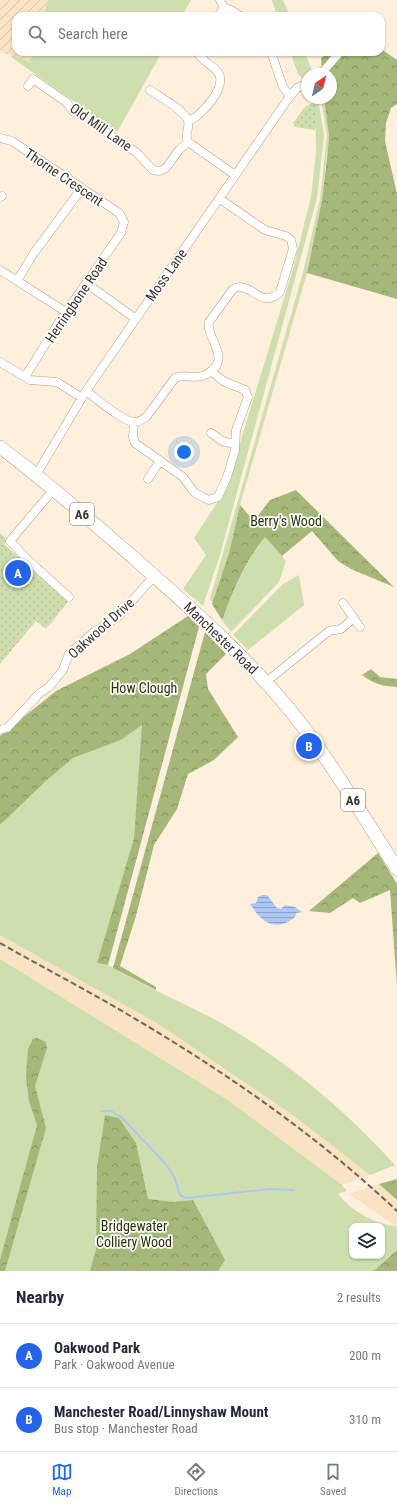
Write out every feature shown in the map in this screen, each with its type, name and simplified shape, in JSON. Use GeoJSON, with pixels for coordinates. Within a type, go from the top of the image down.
{"type":"FeatureCollection","features":[{"type":"Feature","properties":{"kind":"main road","name":"Manchester Road"},"geometry":{"type":"LineString","coordinates":[[0,447],[54,489],[193,610],[214,629],[266,682],[318,748],[397,870]]}},
{"type":"Feature","properties":{"kind":"street"},"geometry":{"type":"LineString","coordinates":[[220,0],[224,8],[234,12]]}},
{"type":"Feature","properties":{"kind":"street"},"geometry":{"type":"LineString","coordinates":[[221,12],[224,8]]}},
{"type":"Feature","properties":{"kind":"street"},"geometry":{"type":"LineString","coordinates":[[188,121],[204,111],[219,88],[221,82],[216,70],[200,56]]}},
{"type":"Feature","properties":{"kind":"street"},"geometry":{"type":"LineString","coordinates":[[272,56],[283,87],[290,96]]}},
{"type":"Feature","properties":{"kind":"street"},"geometry":{"type":"LineString","coordinates":[[326,68],[337,56]]}},
{"type":"Feature","properties":{"kind":"street","name":"Old Mill Lane"},"geometry":{"type":"LineString","coordinates":[[28,86],[33,79],[66,102],[74,112],[93,119],[106,132],[136,152],[153,170],[166,168],[181,148],[188,142]]}},
{"type":"Feature","properties":{"kind":"street","name":"Moss Lane"},"geometry":{"type":"LineString","coordinates":[[36,475],[84,395],[290,96],[297,88],[301,86]]}},
{"type":"Feature","properties":{"kind":"street"},"geometry":{"type":"LineString","coordinates":[[155,91],[183,113],[188,121],[186,135],[188,142],[235,175]]}},
{"type":"Feature","properties":{"kind":"street","name":"Thorne Crescent"},"geometry":{"type":"LineString","coordinates":[[0,138],[12,141],[119,213],[124,222]]}},
{"type":"Feature","properties":{"kind":"street"},"geometry":{"type":"LineString","coordinates":[[17,281],[34,254],[82,188]]}},
{"type":"Feature","properties":{"kind":"street"},"geometry":{"type":"LineString","coordinates":[[1,359],[25,377],[34,381],[54,381],[84,395],[125,419],[134,422],[142,420],[146,416],[175,378],[180,375],[196,377],[211,371],[216,365],[218,350],[209,333],[209,322],[230,293],[237,287],[245,288],[262,298],[270,298],[277,294],[283,286],[293,249],[289,238],[265,230],[220,199]]}},
{"type":"Feature","properties":{"kind":"street","name":"Herringbone Road"},"geometry":{"type":"LineString","coordinates":[[25,377],[66,312],[121,233],[124,222]]}},
{"type":"Feature","properties":{"kind":"street"},"geometry":{"type":"LineString","coordinates":[[0,270],[66,312]]}},
{"type":"Feature","properties":{"kind":"street"},"geometry":{"type":"LineString","coordinates":[[86,283],[136,319]]}},
{"type":"Feature","properties":{"kind":"street"},"geometry":{"type":"LineString","coordinates":[[134,422],[133,437],[135,443],[183,477],[194,492],[204,498],[214,499],[218,497],[224,488],[235,444],[236,430],[248,400],[247,394],[241,388],[219,378],[211,371]]}},
{"type":"Feature","properties":{"kind":"street"},"geometry":{"type":"LineString","coordinates":[[211,433],[222,441],[235,444]]}},
{"type":"Feature","properties":{"kind":"street"},"geometry":{"type":"LineString","coordinates":[[148,479],[160,461]]}},
{"type":"Feature","properties":{"kind":"street"},"geometry":{"type":"LineString","coordinates":[[54,489],[10,541],[28,560],[69,597]]}},
{"type":"Feature","properties":{"kind":"street","name":"Oakwood Drive"},"geometry":{"type":"LineString","coordinates":[[0,730],[7,728],[40,693],[49,687],[63,670],[69,654],[94,632],[118,617],[154,576]]}},
{"type":"Feature","properties":{"kind":"street"},"geometry":{"type":"LineString","coordinates":[[344,603],[360,627]]}},
{"type":"Feature","properties":{"kind":"street"},"geometry":{"type":"LineString","coordinates":[[266,682],[329,631],[341,629],[354,618]]}},
{"type":"Feature","properties":{"kind":"shaded area"},"geometry":{"type":"Polygon","coordinates":[[[0,0],[48,0],[44,12],[12,12],[12,56],[0,52],[0,0]]]}},
{"type":"Feature","properties":{"kind":"shaded area"},"geometry":{"type":"Polygon","coordinates":[[[12,56],[32,56],[30,62],[12,56]]]}},
{"type":"Feature","properties":{"kind":"shaded area"},"geometry":{"type":"Polygon","coordinates":[[[0,928],[93,978],[381,1171],[342,1185],[228,1100],[0,959],[0,928]]]}},
{"type":"Feature","properties":{"kind":"shaded area"},"geometry":{"type":"Polygon","coordinates":[[[389,1181],[397,1188],[397,1227],[349,1194],[389,1181]]]}},
{"type":"Feature","properties":{"kind":"green space"},"geometry":{"type":"Polygon","coordinates":[[[48,0],[191,0],[184,12],[44,12],[48,0]]]}},
{"type":"Feature","properties":{"kind":"green space"},"geometry":{"type":"Polygon","coordinates":[[[272,0],[283,0],[288,12],[276,12],[272,0]]]}},
{"type":"Feature","properties":{"kind":"green space"},"geometry":{"type":"Polygon","coordinates":[[[385,52],[397,60],[397,104],[391,108],[386,123],[385,141],[397,194],[397,299],[307,273],[322,200],[327,159],[329,136],[325,104],[337,104],[337,68],[322,68],[321,58],[324,56],[385,56],[385,52]]]}},
{"type":"Feature","properties":{"kind":"green space"},"geometry":{"type":"Polygon","coordinates":[[[12,55],[30,62],[32,56],[160,56],[117,132],[11,57],[12,55]]]}},
{"type":"Feature","properties":{"kind":"green space"},"geometry":{"type":"Polygon","coordinates":[[[291,56],[306,56],[311,68],[301,68],[301,77],[298,74],[291,56]]]}},
{"type":"Feature","properties":{"kind":"green space"},"geometry":{"type":"Polygon","coordinates":[[[310,104],[316,104],[317,128],[314,130],[295,127],[293,123],[304,108],[310,104]]]}},
{"type":"Feature","properties":{"kind":"green space"},"geometry":{"type":"Polygon","coordinates":[[[315,104],[319,104],[324,136],[317,198],[220,555],[203,606],[183,589],[206,555],[194,538],[226,489],[293,269],[311,197],[316,152],[315,104]]]}},
{"type":"Feature","properties":{"kind":"green space"},"geometry":{"type":"Polygon","coordinates":[[[322,104],[325,104],[329,136],[322,200],[307,273],[240,505],[229,553],[212,604],[210,599],[303,272],[320,199],[327,136],[322,104]]]}},
{"type":"Feature","properties":{"kind":"green space","name":"Berry's Wood"},"geometry":{"type":"Polygon","coordinates":[[[296,490],[394,587],[351,569],[338,561],[312,531],[282,556],[265,537],[251,556],[235,587],[222,620],[212,604],[229,553],[240,505],[254,521],[270,500],[296,490]]]}},
{"type":"Feature","properties":{"kind":"green space"},"geometry":{"type":"Polygon","coordinates":[[[0,533],[7,540],[4,544],[68,602],[46,629],[36,621],[0,664],[0,533]]]}},
{"type":"Feature","properties":{"kind":"green space"},"geometry":{"type":"Polygon","coordinates":[[[265,537],[286,561],[279,582],[231,632],[222,620],[240,577],[265,537]]]}},
{"type":"Feature","properties":{"kind":"green space"},"geometry":{"type":"Polygon","coordinates":[[[299,575],[304,605],[248,650],[233,635],[283,584],[299,575]]]}},
{"type":"Feature","properties":{"kind":"green space","name":"How Clough"},"geometry":{"type":"Polygon","coordinates":[[[188,616],[199,627],[108,965],[97,963],[134,838],[142,725],[121,740],[73,758],[47,780],[0,825],[0,736],[56,691],[130,654],[188,616]]]}},
{"type":"Feature","properties":{"kind":"green space"},"geometry":{"type":"Polygon","coordinates":[[[205,632],[226,654],[206,674],[208,689],[238,737],[214,760],[188,774],[177,809],[154,845],[136,916],[120,966],[156,987],[156,990],[113,968],[205,632]]]}},
{"type":"Feature","properties":{"kind":"green space"},"geometry":{"type":"Polygon","coordinates":[[[371,669],[380,677],[397,679],[397,687],[378,684],[370,681],[362,675],[371,669]]]}},
{"type":"Feature","properties":{"kind":"green space"},"geometry":{"type":"Polygon","coordinates":[[[143,724],[134,838],[97,963],[108,965],[214,1019],[263,1049],[310,1084],[355,1123],[395,1165],[370,1175],[293,1115],[157,1023],[0,935],[0,825],[47,780],[73,758],[121,740],[143,724]]]}},
{"type":"Feature","properties":{"kind":"green space"},"geometry":{"type":"Polygon","coordinates":[[[378,853],[397,884],[397,986],[390,890],[360,903],[353,898],[330,913],[309,911],[378,853]]]}},
{"type":"Feature","properties":{"kind":"green space"},"geometry":{"type":"Polygon","coordinates":[[[0,959],[228,1100],[342,1185],[347,1191],[338,1194],[344,1201],[364,1216],[383,1223],[349,1223],[349,1259],[385,1259],[385,1224],[397,1227],[397,1271],[0,1271],[0,959]]]}},
{"type":"Feature","properties":{"kind":"green space"},"geometry":{"type":"Polygon","coordinates":[[[37,1038],[46,1042],[47,1048],[35,1086],[46,1128],[5,1271],[0,1271],[0,1260],[37,1125],[29,1101],[26,1077],[28,1049],[33,1039],[37,1038]]]}},
{"type":"Feature","properties":{"kind":"green space","name":"Bridgewater Colliery Wood"},"geometry":{"type":"Polygon","coordinates":[[[105,1115],[119,1118],[136,1143],[148,1199],[174,1202],[193,1200],[225,1260],[218,1271],[90,1271],[96,1250],[97,1167],[105,1115]]]}},
{"type":"Feature","properties":{"kind":"green space"},"geometry":{"type":"Polygon","coordinates":[[[397,1179],[397,1200],[379,1184],[397,1179]]]}},
{"type":"Feature","properties":{"kind":"green space"},"geometry":{"type":"Polygon","coordinates":[[[397,1250],[397,1271],[374,1271],[397,1250]]]}},
{"type":"Feature","properties":{"kind":"water"},"geometry":{"type":"Polygon","coordinates":[[[267,895],[277,908],[281,909],[285,905],[295,907],[302,912],[296,913],[295,917],[288,922],[275,925],[270,923],[259,916],[250,904],[256,903],[258,897],[267,895]]]}},
{"type":"Feature","properties":{"kind":"waterway"},"geometry":{"type":"LineString","coordinates":[[101,1111],[111,1111],[121,1117],[164,1162],[174,1176],[180,1195],[186,1198],[271,1189],[294,1190]]}},
{"type":"Feature","properties":{"kind":"railway"},"geometry":{"type":"LineString","coordinates":[[0,943],[127,1014],[198,1057],[302,1130],[367,1183],[397,1211]]}},
{"type":"Feature","properties":{"kind":"place","name":"Oakwood Park"},"geometry":{"type":"Point","coordinates":[18,573]}},
{"type":"Feature","properties":{"kind":"place","name":"Manchester Road/Linnyshaw Mount"},"geometry":{"type":"Point","coordinates":[309,746]}}]}
